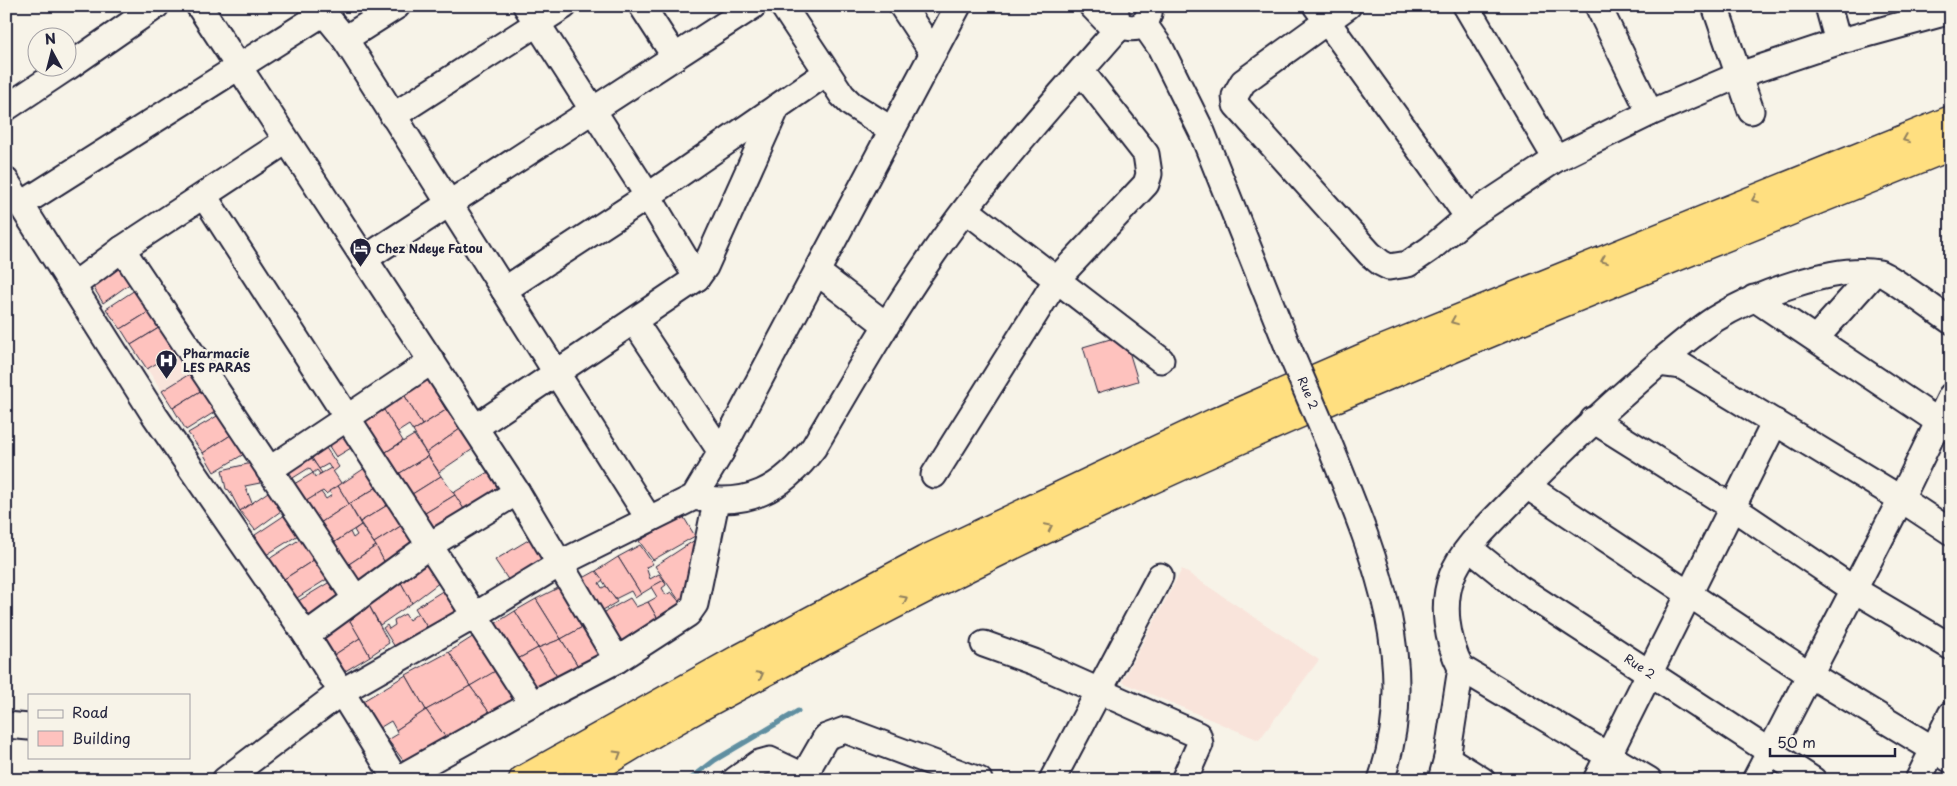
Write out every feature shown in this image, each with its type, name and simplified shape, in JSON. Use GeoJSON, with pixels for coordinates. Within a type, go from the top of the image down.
{"type":"FeatureCollection","features":[{"type":"Feature","properties":{"kind":"highway"},"geometry":{"type":"LineString","coordinates":[[523,780],[737,660],[925,560],[1216,422],[1381,351],[1951,120]]}},
{"type":"Feature","properties":{"kind":"highway"},"geometry":{"type":"LineString","coordinates":[[577,780],[675,720],[945,577],[1067,518],[1347,391],[1951,146]]}},
{"type":"Feature","properties":{"kind":"street"},"geometry":{"type":"LineString","coordinates":[[78,59],[156,6]]}},
{"type":"Feature","properties":{"kind":"street"},"geometry":{"type":"LineString","coordinates":[[198,6],[237,68],[518,492],[617,660]]}},
{"type":"Feature","properties":{"kind":"street"},"geometry":{"type":"LineString","coordinates":[[345,39],[396,6]]}},
{"type":"Feature","properties":{"kind":"street"},"geometry":{"type":"LineString","coordinates":[[394,116],[532,15],[564,6]]}},
{"type":"Feature","properties":{"kind":"street"},"geometry":{"type":"LineString","coordinates":[[642,6],[675,57]]}},
{"type":"Feature","properties":{"kind":"street"},"geometry":{"type":"LineString","coordinates":[[364,259],[753,6]]}},
{"type":"Feature","properties":{"kind":"street"},"geometry":{"type":"LineString","coordinates":[[783,6],[826,73],[851,104],[892,130]]}},
{"type":"Feature","properties":{"kind":"street"},"geometry":{"type":"LineString","coordinates":[[902,6],[933,53]]}},
{"type":"Feature","properties":{"kind":"street"},"geometry":{"type":"LineString","coordinates":[[6,181],[74,285],[155,416],[306,635],[396,780],[532,704],[617,660],[692,610],[695,604],[705,499],[721,452],[958,6]]}},
{"type":"Feature","properties":{"kind":"street","name":"Rue 2"},"geometry":{"type":"LineString","coordinates":[[1092,6],[1129,18],[1160,47],[1202,132],[1370,545],[1382,581],[1392,632],[1396,684],[1394,724],[1387,763],[1381,780]]}},
{"type":"Feature","properties":{"kind":"street"},"geometry":{"type":"LineString","coordinates":[[1348,6],[1322,13],[1243,82],[1235,96],[1236,105],[1380,263],[1389,266],[1408,264],[1430,249],[1468,217],[1556,159],[1650,113],[1739,75],[1838,42],[1950,10]]}},
{"type":"Feature","properties":{"kind":"street"},"geometry":{"type":"LineString","coordinates":[[1466,6],[1556,159]]}},
{"type":"Feature","properties":{"kind":"street"},"geometry":{"type":"LineString","coordinates":[[1598,6],[1650,113]]}},
{"type":"Feature","properties":{"kind":"street"},"geometry":{"type":"LineString","coordinates":[[1715,6],[1751,111]]}},
{"type":"Feature","properties":{"kind":"street"},"geometry":{"type":"LineString","coordinates":[[1828,6],[1838,42]]}},
{"type":"Feature","properties":{"kind":"street"},"geometry":{"type":"LineString","coordinates":[[1322,13],[1468,217]]}},
{"type":"Feature","properties":{"kind":"street"},"geometry":{"type":"LineString","coordinates":[[532,15],[648,196],[697,278]]}},
{"type":"Feature","properties":{"kind":"street"},"geometry":{"type":"LineString","coordinates":[[22,204],[319,16],[328,18],[345,39],[649,519]]}},
{"type":"Feature","properties":{"kind":"street"},"geometry":{"type":"LineString","coordinates":[[225,780],[340,692],[474,616],[561,563],[649,519],[705,499],[738,500],[771,489],[802,464],[886,325],[934,253],[966,210],[1081,71],[1129,18]]}},
{"type":"Feature","properties":{"kind":"street"},"geometry":{"type":"LineString","coordinates":[[934,474],[1057,279],[1137,196],[1146,184],[1149,174],[1146,154],[1081,71]]}},
{"type":"Feature","properties":{"kind":"street"},"geometry":{"type":"LineString","coordinates":[[504,290],[648,196],[826,73]]}},
{"type":"Feature","properties":{"kind":"street"},"geometry":{"type":"LineString","coordinates":[[6,108],[51,78]]}},
{"type":"Feature","properties":{"kind":"street"},"geometry":{"type":"LineString","coordinates":[[476,427],[697,278],[705,267],[778,107]]}},
{"type":"Feature","properties":{"kind":"street"},"geometry":{"type":"LineString","coordinates":[[74,285],[122,249],[286,141]]}},
{"type":"Feature","properties":{"kind":"street"},"geometry":{"type":"LineString","coordinates":[[204,196],[532,704]]}},
{"type":"Feature","properties":{"kind":"street"},"geometry":{"type":"LineString","coordinates":[[966,210],[1161,360]]}},
{"type":"Feature","properties":{"kind":"street"},"geometry":{"type":"LineString","coordinates":[[122,249],[356,599]]}},
{"type":"Feature","properties":{"kind":"street"},"geometry":{"type":"LineString","coordinates":[[1650,780],[1461,668],[1453,653],[1446,597],[1452,575],[1469,548],[1593,420],[1658,363],[1714,320],[1754,298],[1808,280],[1851,271],[1874,273],[1883,275],[1951,321]]}},
{"type":"Feature","properties":{"kind":"street"},"geometry":{"type":"LineString","coordinates":[[817,272],[886,325]]}},
{"type":"Feature","properties":{"kind":"street"},"geometry":{"type":"LineString","coordinates":[[1816,338],[1874,273]]}},
{"type":"Feature","properties":{"kind":"street"},"geometry":{"type":"LineString","coordinates":[[1754,298],[1944,426]]}},
{"type":"Feature","properties":{"kind":"street"},"geometry":{"type":"LineString","coordinates":[[634,321],[721,452]]}},
{"type":"Feature","properties":{"kind":"street"},"geometry":{"type":"LineString","coordinates":[[269,470],[349,419],[432,361]]}},
{"type":"Feature","properties":{"kind":"street"},"geometry":{"type":"LineString","coordinates":[[1658,363],[1682,366],[1901,499],[1951,532]]}},
{"type":"Feature","properties":{"kind":"street"},"geometry":{"type":"LineString","coordinates":[[1756,780],[1768,752],[1853,589],[1901,499],[1944,426],[1951,396]]}},
{"type":"Feature","properties":{"kind":"street"},"geometry":{"type":"LineString","coordinates":[[1593,420],[1732,507],[1853,589],[1951,647]]}},
{"type":"Feature","properties":{"kind":"street"},"geometry":{"type":"LineString","coordinates":[[1596,780],[1775,422]]}},
{"type":"Feature","properties":{"kind":"street"},"geometry":{"type":"LineString","coordinates":[[1527,486],[1809,674],[1942,754]]}},
{"type":"Feature","properties":{"kind":"street"},"geometry":{"type":"LineString","coordinates":[[306,635],[430,545],[518,492]]}},
{"type":"Feature","properties":{"kind":"street","name":"Rue 2"},"geometry":{"type":"LineString","coordinates":[[1469,548],[1518,588],[1813,780]]}},
{"type":"Feature","properties":{"kind":"street"},"geometry":{"type":"LineString","coordinates":[[1052,780],[1160,576]]}},
{"type":"Feature","properties":{"kind":"street"},"geometry":{"type":"LineString","coordinates":[[984,644],[1034,662],[1198,735],[1200,744],[1185,779]]}},
{"type":"Feature","properties":{"kind":"street"},"geometry":{"type":"LineString","coordinates":[[1461,668],[1444,769],[1482,780]]}},
{"type":"Feature","properties":{"kind":"street"},"geometry":{"type":"LineString","coordinates":[[1918,780],[1942,754],[1951,714]]}},
{"type":"Feature","properties":{"kind":"street"},"geometry":{"type":"LineString","coordinates":[[6,725],[28,727]]}},
{"type":"Feature","properties":{"kind":"street"},"geometry":{"type":"LineString","coordinates":[[734,780],[759,763],[770,760],[805,778],[826,737],[845,730],[979,780]]}},
{"type":"Feature","properties":{"kind":"shaded area","name":"Pharmacie LES PARAS"},"geometry":{"type":"Polygon","coordinates":[[[181,349],[196,370],[162,391],[147,369],[181,349]]]}},
{"type":"Feature","properties":{"kind":"shaded area"},"geometry":{"type":"Polygon","coordinates":[[[1182,569],[1319,660],[1259,740],[1122,682],[1182,569]]]}},
{"type":"Feature","properties":{"kind":"building"},"geometry":{"type":"Polygon","coordinates":[[[122,259],[135,280],[103,303],[89,280],[122,259]]]}},
{"type":"Feature","properties":{"kind":"building"},"geometry":{"type":"Polygon","coordinates":[[[135,290],[139,298],[145,293],[155,308],[121,329],[106,309],[135,290]]]}},
{"type":"Feature","properties":{"kind":"building"},"geometry":{"type":"Polygon","coordinates":[[[155,308],[165,324],[131,345],[121,329],[155,308]]]}},
{"type":"Feature","properties":{"kind":"building"},"geometry":{"type":"Polygon","coordinates":[[[167,323],[181,349],[147,369],[131,345],[167,323]]]}},
{"type":"Feature","properties":{"kind":"building"},"geometry":{"type":"Polygon","coordinates":[[[1124,335],[1138,381],[1097,393],[1083,347],[1124,335]]]}},
{"type":"Feature","properties":{"kind":"building"},"geometry":{"type":"Polygon","coordinates":[[[196,370],[207,387],[173,408],[162,391],[196,370]]]}},
{"type":"Feature","properties":{"kind":"building"},"geometry":{"type":"Polygon","coordinates":[[[426,375],[446,410],[422,425],[402,391],[426,375]]]}},
{"type":"Feature","properties":{"kind":"building"},"geometry":{"type":"Polygon","coordinates":[[[207,387],[221,408],[186,430],[173,408],[207,387]]]}},
{"type":"Feature","properties":{"kind":"building"},"geometry":{"type":"Polygon","coordinates":[[[402,391],[422,425],[413,431],[409,425],[398,432],[380,405],[402,391]]]}},
{"type":"Feature","properties":{"kind":"building"},"geometry":{"type":"Polygon","coordinates":[[[384,410],[403,441],[381,455],[361,423],[384,410]]]}},
{"type":"Feature","properties":{"kind":"building"},"geometry":{"type":"Polygon","coordinates":[[[446,410],[460,429],[426,453],[413,431],[446,410]]]}},
{"type":"Feature","properties":{"kind":"building"},"geometry":{"type":"Polygon","coordinates":[[[224,412],[237,431],[203,453],[188,433],[224,412]]]}},
{"type":"Feature","properties":{"kind":"building"},"geometry":{"type":"Polygon","coordinates":[[[345,427],[356,445],[336,457],[325,440],[345,427]]]}},
{"type":"Feature","properties":{"kind":"building"},"geometry":{"type":"Polygon","coordinates":[[[460,429],[473,449],[439,472],[426,453],[460,429]]]}},
{"type":"Feature","properties":{"kind":"building"},"geometry":{"type":"Polygon","coordinates":[[[237,431],[249,451],[214,472],[203,453],[237,431]]]}},
{"type":"Feature","properties":{"kind":"building"},"geometry":{"type":"Polygon","coordinates":[[[414,435],[428,456],[395,476],[381,455],[414,435]]]}},
{"type":"Feature","properties":{"kind":"building"},"geometry":{"type":"Polygon","coordinates":[[[326,448],[339,467],[333,472],[328,464],[319,469],[312,458],[326,448]]]}},
{"type":"Feature","properties":{"kind":"building"},"geometry":{"type":"Polygon","coordinates":[[[307,452],[322,473],[320,474],[317,470],[313,473],[309,468],[293,478],[283,466],[307,452]]]}},
{"type":"Feature","properties":{"kind":"building"},"geometry":{"type":"Polygon","coordinates":[[[428,456],[441,476],[409,496],[395,476],[428,456]]]}},
{"type":"Feature","properties":{"kind":"building"},"geometry":{"type":"Polygon","coordinates":[[[256,462],[260,483],[245,486],[252,503],[240,511],[229,490],[226,489],[222,470],[256,462]]]}},
{"type":"Feature","properties":{"kind":"building"},"geometry":{"type":"Polygon","coordinates":[[[371,464],[384,483],[349,504],[338,486],[371,464]]]}},
{"type":"Feature","properties":{"kind":"building"},"geometry":{"type":"Polygon","coordinates":[[[331,468],[341,483],[326,494],[323,491],[305,502],[294,484],[313,473],[315,477],[331,468]]]}},
{"type":"Feature","properties":{"kind":"building"},"geometry":{"type":"Polygon","coordinates":[[[488,472],[502,493],[469,517],[453,493],[488,472]]]}},
{"type":"Feature","properties":{"kind":"building"},"geometry":{"type":"Polygon","coordinates":[[[441,476],[455,495],[422,515],[409,496],[441,476]]]}},
{"type":"Feature","properties":{"kind":"building"},"geometry":{"type":"Polygon","coordinates":[[[384,483],[394,501],[360,522],[349,504],[384,483]]]}},
{"type":"Feature","properties":{"kind":"building"},"geometry":{"type":"Polygon","coordinates":[[[338,486],[349,504],[317,525],[303,503],[321,492],[326,499],[332,495],[329,491],[338,486]]]}},
{"type":"Feature","properties":{"kind":"building"},"geometry":{"type":"Polygon","coordinates":[[[274,488],[285,508],[255,530],[240,511],[274,488]]]}},
{"type":"Feature","properties":{"kind":"building"},"geometry":{"type":"Polygon","coordinates":[[[455,495],[469,517],[435,537],[422,515],[455,495]]]}},
{"type":"Feature","properties":{"kind":"building"},"geometry":{"type":"Polygon","coordinates":[[[394,501],[407,522],[374,543],[360,522],[394,501]]]}},
{"type":"Feature","properties":{"kind":"building"},"geometry":{"type":"Polygon","coordinates":[[[349,504],[361,525],[330,545],[317,525],[349,504]]]}},
{"type":"Feature","properties":{"kind":"building"},"geometry":{"type":"Polygon","coordinates":[[[288,513],[300,534],[266,555],[255,535],[288,513]]]}},
{"type":"Feature","properties":{"kind":"building"},"geometry":{"type":"Polygon","coordinates":[[[683,516],[695,536],[653,560],[639,541],[683,516]]]}},
{"type":"Feature","properties":{"kind":"building"},"geometry":{"type":"Polygon","coordinates":[[[407,522],[420,544],[386,565],[374,543],[407,522]]]}},
{"type":"Feature","properties":{"kind":"building"},"geometry":{"type":"Polygon","coordinates":[[[361,525],[376,546],[343,568],[328,547],[350,532],[353,538],[357,535],[354,530],[361,525]]]}},
{"type":"Feature","properties":{"kind":"building"},"geometry":{"type":"Polygon","coordinates":[[[305,536],[320,556],[281,581],[269,559],[305,536]]]}},
{"type":"Feature","properties":{"kind":"building"},"geometry":{"type":"Polygon","coordinates":[[[698,538],[683,606],[655,566],[698,538]]]}},
{"type":"Feature","properties":{"kind":"building"},"geometry":{"type":"Polygon","coordinates":[[[530,539],[545,559],[513,587],[495,560],[530,539]]]}},
{"type":"Feature","properties":{"kind":"building"},"geometry":{"type":"Polygon","coordinates":[[[640,545],[653,564],[646,567],[650,579],[659,574],[664,580],[641,594],[618,557],[640,545]]]}},
{"type":"Feature","properties":{"kind":"building"},"geometry":{"type":"Polygon","coordinates":[[[376,546],[388,569],[355,590],[343,568],[376,546]]]}},
{"type":"Feature","properties":{"kind":"building"},"geometry":{"type":"Polygon","coordinates":[[[320,556],[332,576],[292,601],[281,581],[320,556]]]}},
{"type":"Feature","properties":{"kind":"building"},"geometry":{"type":"Polygon","coordinates":[[[618,557],[641,594],[635,598],[631,591],[615,599],[596,571],[618,557]]]}},
{"type":"Feature","properties":{"kind":"building"},"geometry":{"type":"Polygon","coordinates":[[[429,558],[444,579],[412,603],[399,579],[429,558]]]}},
{"type":"Feature","properties":{"kind":"building"},"geometry":{"type":"Polygon","coordinates":[[[596,571],[603,580],[599,583],[602,588],[606,586],[617,602],[603,610],[600,605],[594,608],[576,582],[596,571]]]}},
{"type":"Feature","properties":{"kind":"building"},"geometry":{"type":"Polygon","coordinates":[[[399,579],[412,603],[380,625],[366,600],[399,579]]]}},
{"type":"Feature","properties":{"kind":"building"},"geometry":{"type":"Polygon","coordinates":[[[333,580],[346,603],[311,625],[295,603],[333,580]]]}},
{"type":"Feature","properties":{"kind":"building"},"geometry":{"type":"Polygon","coordinates":[[[664,580],[666,585],[662,588],[666,595],[671,592],[683,606],[659,621],[648,602],[657,597],[651,587],[664,580]]]}},
{"type":"Feature","properties":{"kind":"building"},"geometry":{"type":"Polygon","coordinates":[[[449,587],[462,612],[430,632],[415,608],[449,587]]]}},
{"type":"Feature","properties":{"kind":"building"},"geometry":{"type":"Polygon","coordinates":[[[560,587],[586,625],[561,639],[536,599],[560,587]]]}},
{"type":"Feature","properties":{"kind":"building"},"geometry":{"type":"Polygon","coordinates":[[[630,598],[636,607],[648,602],[663,628],[619,652],[596,617],[630,598]]]}},
{"type":"Feature","properties":{"kind":"building"},"geometry":{"type":"Polygon","coordinates":[[[536,599],[561,639],[538,648],[515,611],[536,599]]]}},
{"type":"Feature","properties":{"kind":"building"},"geometry":{"type":"Polygon","coordinates":[[[366,600],[389,643],[370,656],[346,614],[366,600]]]}},
{"type":"Feature","properties":{"kind":"building"},"geometry":{"type":"Polygon","coordinates":[[[515,611],[538,648],[514,661],[493,625],[515,611]]]}},
{"type":"Feature","properties":{"kind":"building"},"geometry":{"type":"Polygon","coordinates":[[[418,613],[430,632],[395,647],[383,628],[387,625],[389,629],[395,625],[394,620],[405,614],[409,620],[418,613]]]}},
{"type":"Feature","properties":{"kind":"building"},"geometry":{"type":"Polygon","coordinates":[[[346,614],[360,638],[334,655],[318,630],[346,614]]]}},
{"type":"Feature","properties":{"kind":"building"},"geometry":{"type":"Polygon","coordinates":[[[586,625],[607,660],[583,674],[561,639],[586,625]]]}},
{"type":"Feature","properties":{"kind":"building"},"geometry":{"type":"Polygon","coordinates":[[[474,636],[495,672],[470,686],[449,652],[474,636]]]}},
{"type":"Feature","properties":{"kind":"building"},"geometry":{"type":"Polygon","coordinates":[[[360,638],[370,656],[342,673],[334,655],[360,638]]]}},
{"type":"Feature","properties":{"kind":"building"},"geometry":{"type":"Polygon","coordinates":[[[561,639],[583,674],[562,684],[538,648],[561,639]]]}},
{"type":"Feature","properties":{"kind":"building"},"geometry":{"type":"Polygon","coordinates":[[[538,648],[562,684],[537,696],[514,661],[538,648]]]}},
{"type":"Feature","properties":{"kind":"building"},"geometry":{"type":"Polygon","coordinates":[[[449,652],[470,686],[426,710],[406,675],[449,652]]]}},
{"type":"Feature","properties":{"kind":"building"},"geometry":{"type":"Polygon","coordinates":[[[497,670],[516,701],[492,716],[470,686],[497,670]]]}},
{"type":"Feature","properties":{"kind":"building"},"geometry":{"type":"Polygon","coordinates":[[[406,675],[426,710],[396,730],[391,721],[376,730],[365,715],[368,710],[363,701],[406,675]]]}},
{"type":"Feature","properties":{"kind":"building"},"geometry":{"type":"Polygon","coordinates":[[[470,686],[492,716],[449,742],[426,710],[470,686]]]}},
{"type":"Feature","properties":{"kind":"building"},"geometry":{"type":"Polygon","coordinates":[[[426,710],[449,742],[408,767],[388,740],[398,734],[396,730],[426,710]]]}},
{"type":"Feature","properties":{"kind":"waterway"},"geometry":{"type":"LineString","coordinates":[[689,780],[715,760],[798,711]]}},
{"type":"Feature","properties":{"kind":"place","name":"Chez Ndeye Fatou"},"geometry":{"type":"Point","coordinates":[360,268]}},
{"type":"Feature","properties":{"kind":"place","name":"Pharmacie LES PARAS"},"geometry":{"type":"Point","coordinates":[167,380]}}]}
